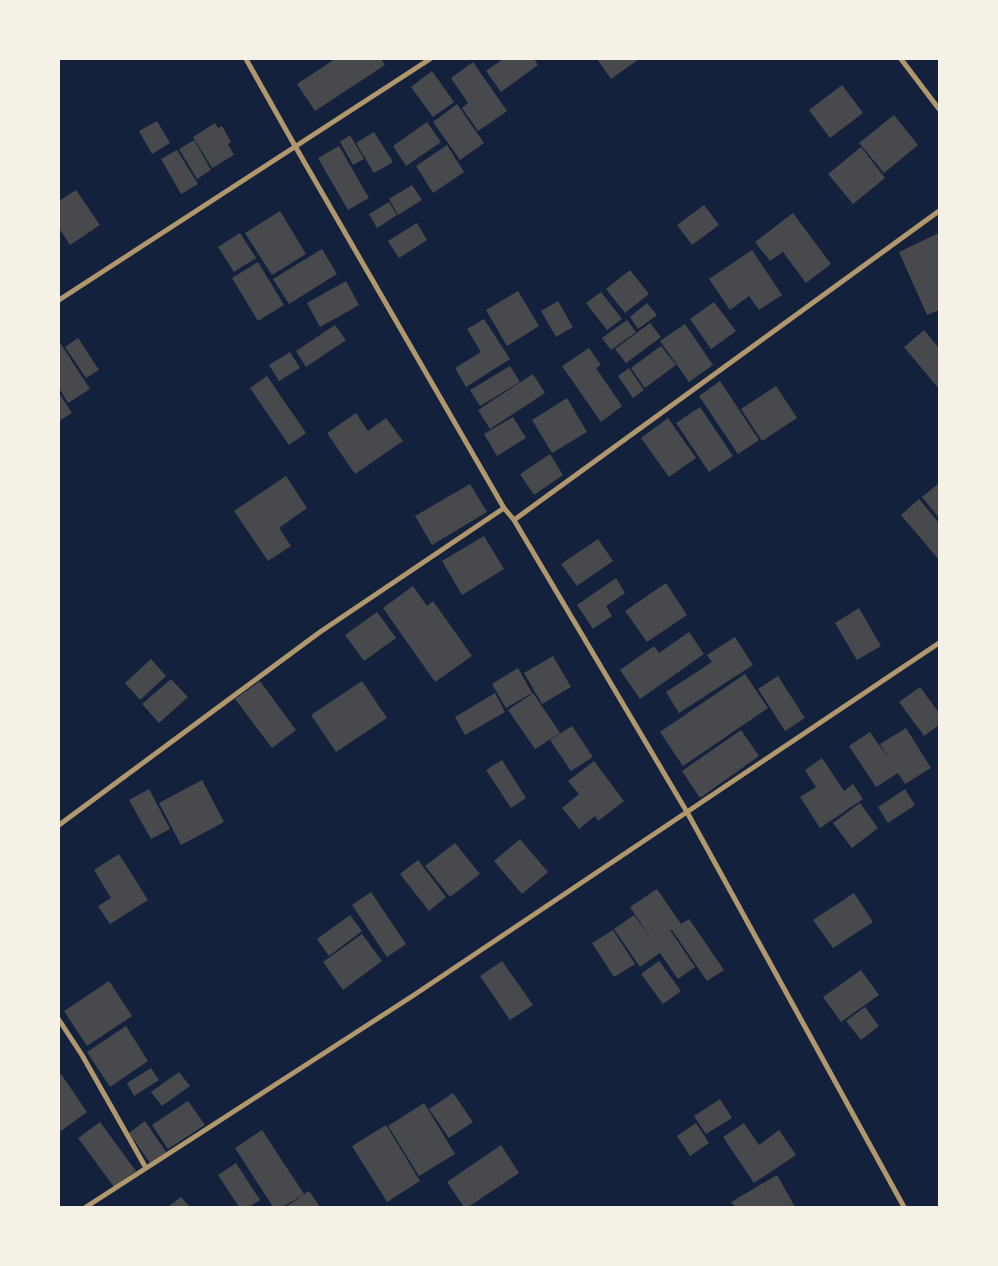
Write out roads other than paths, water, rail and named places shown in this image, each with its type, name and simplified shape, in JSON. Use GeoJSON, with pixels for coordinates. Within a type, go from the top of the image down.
{"type":"FeatureCollection","features":[{"type":"Feature","properties":{"kind":"street"},"geometry":{"type":"LineString","coordinates":[[246,59],[504,508],[514,520],[687,812],[904,1207]]}},
{"type":"Feature","properties":{"kind":"street"},"geometry":{"type":"LineString","coordinates":[[59,300],[430,59]]}},
{"type":"Feature","properties":{"kind":"street"},"geometry":{"type":"LineString","coordinates":[[901,59],[939,109]]}},
{"type":"Feature","properties":{"kind":"street"},"geometry":{"type":"LineString","coordinates":[[514,520],[939,211]]}},
{"type":"Feature","properties":{"kind":"street"},"geometry":{"type":"LineString","coordinates":[[59,824],[320,632],[504,508]]}},
{"type":"Feature","properties":{"kind":"street"},"geometry":{"type":"LineString","coordinates":[[86,1207],[414,995],[939,643]]}},
{"type":"Feature","properties":{"kind":"street"},"geometry":{"type":"LineString","coordinates":[[59,1020],[82,1055],[146,1168]]}}]}
